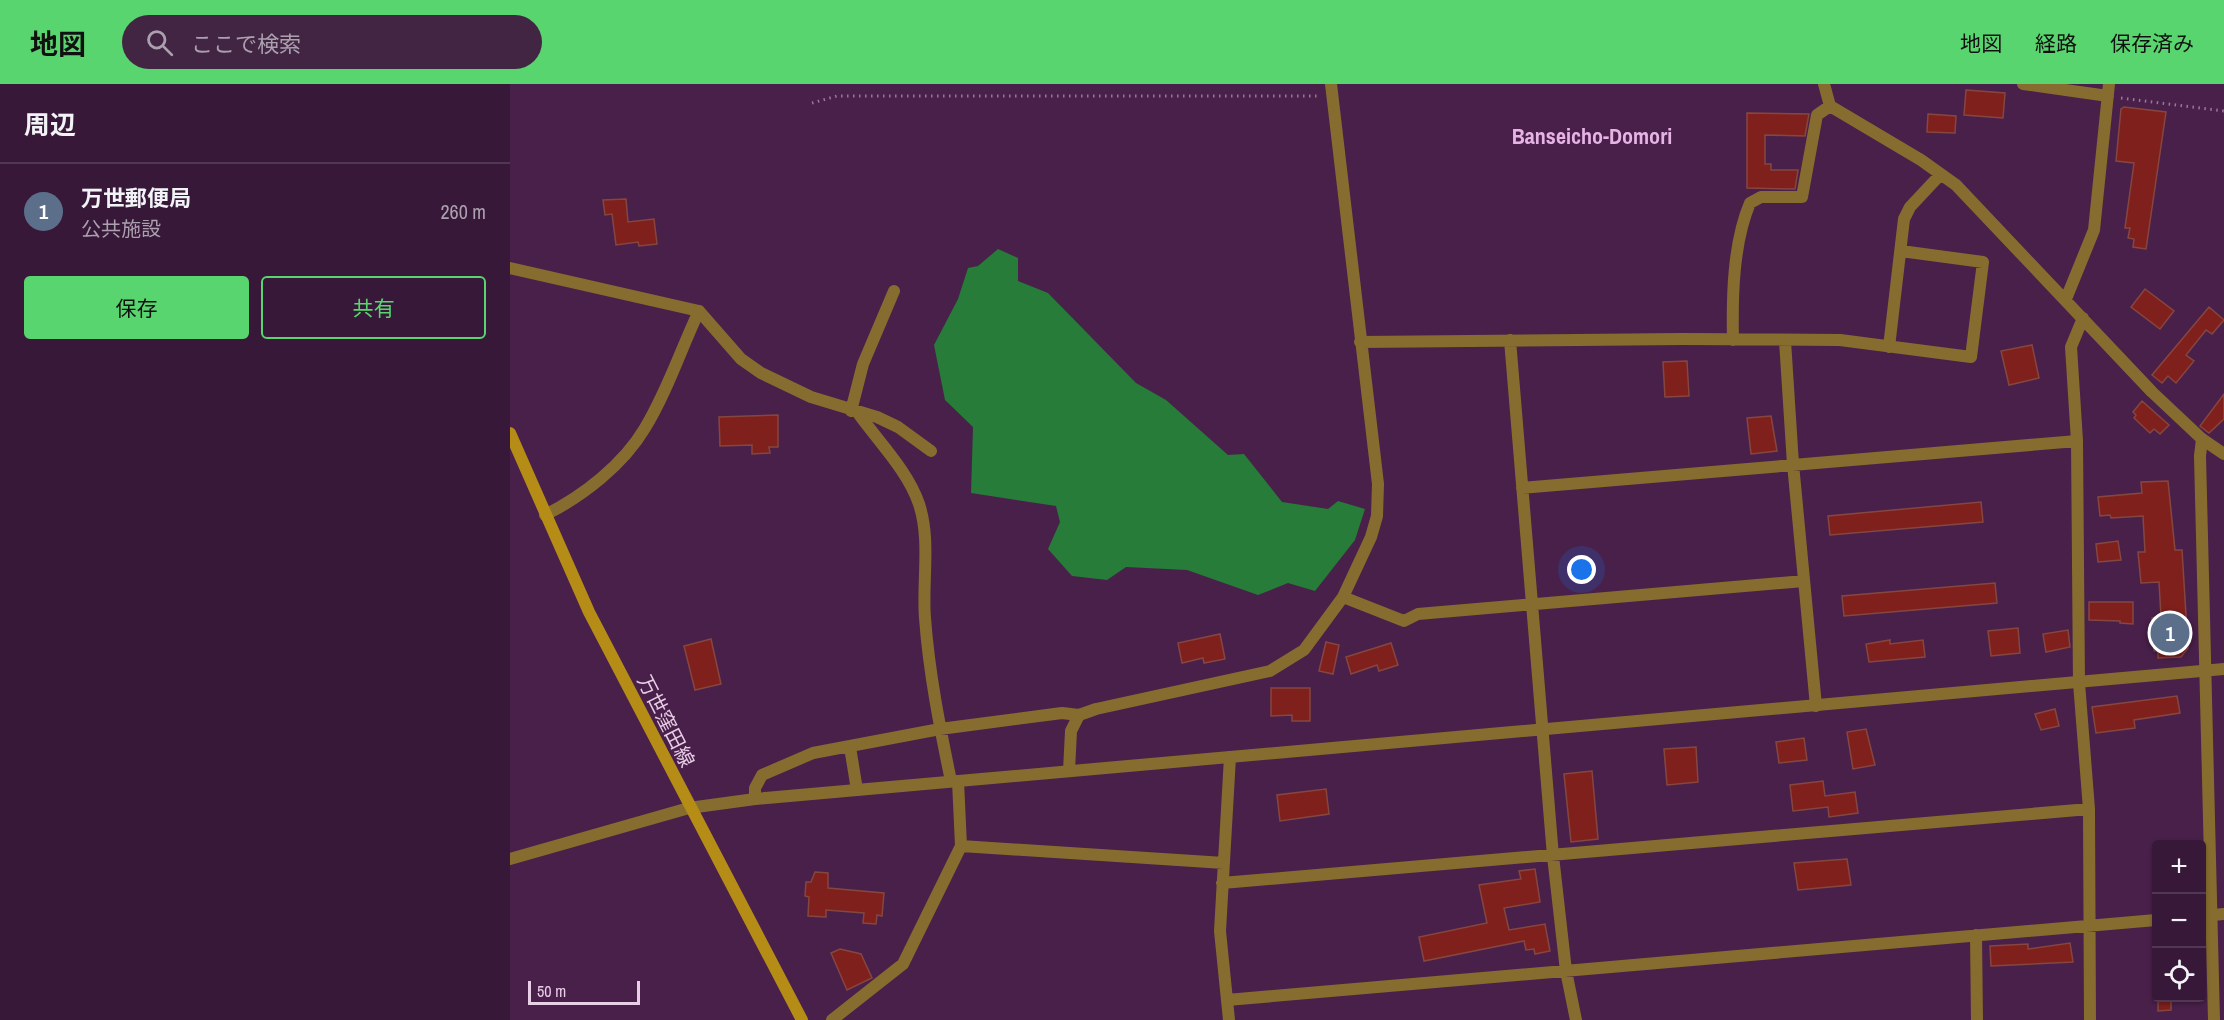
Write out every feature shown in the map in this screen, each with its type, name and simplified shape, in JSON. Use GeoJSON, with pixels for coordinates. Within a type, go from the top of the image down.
{"type":"FeatureCollection","features":[{"type":"Feature","properties":{"kind":"main road","name":"万世窪田線"},"geometry":{"type":"LineString","coordinates":[[510,433],[589,612],[689,808],[802,1020]]}},
{"type":"Feature","properties":{"kind":"street"},"geometry":{"type":"LineString","coordinates":[[1824,84],[1830,106],[1921,160],[1956,185],[2152,392],[2202,439],[2224,454]]}},
{"type":"Feature","properties":{"kind":"street"},"geometry":{"type":"LineString","coordinates":[[2023,84],[2108,90],[2094,230],[2066,299]]}},
{"type":"Feature","properties":{"kind":"street"},"geometry":{"type":"LineString","coordinates":[[755,799],[755,788],[762,775],[778,766],[813,753],[940,729],[1062,712],[1079,716],[1096,709],[1270,671],[1304,650],[1343,597],[1371,537],[1377,516],[1378,484],[1331,90]]}},
{"type":"Feature","properties":{"kind":"street"},"geometry":{"type":"LineString","coordinates":[[1733,340],[1738,253],[1750,203],[1761,197],[1802,197],[1817,115],[1830,106]]}},
{"type":"Feature","properties":{"kind":"street"},"geometry":{"type":"LineString","coordinates":[[1889,347],[1904,219],[1910,207],[1940,175]]}},
{"type":"Feature","properties":{"kind":"street"},"geometry":{"type":"LineString","coordinates":[[1360,342],[1840,340],[1971,357],[1983,262],[1901,251]]}},
{"type":"Feature","properties":{"kind":"street"},"geometry":{"type":"LineString","coordinates":[[510,268],[699,311],[741,359],[762,373],[786,387],[854,412],[876,417],[898,427],[931,451]]}},
{"type":"Feature","properties":{"kind":"street"},"geometry":{"type":"LineString","coordinates":[[832,1020],[903,963],[961,846],[954,781],[940,729],[925,618],[923,523],[919,504],[909,482],[854,412],[863,364],[894,291]]}},
{"type":"Feature","properties":{"kind":"street"},"geometry":{"type":"LineString","coordinates":[[545,515],[586,490],[645,430],[699,311]]}},
{"type":"Feature","properties":{"kind":"street"},"geometry":{"type":"LineString","coordinates":[[2083,318],[2071,347],[2077,441],[2079,683],[2089,809],[2090,1020]]}},
{"type":"Feature","properties":{"kind":"street"},"geometry":{"type":"LineString","coordinates":[[1510,340],[1553,856],[1566,971],[1576,1020]]}},
{"type":"Feature","properties":{"kind":"street"},"geometry":{"type":"LineString","coordinates":[[1785,341],[1793,465],[1816,706]]}},
{"type":"Feature","properties":{"kind":"street"},"geometry":{"type":"LineString","coordinates":[[2202,439],[2200,456],[2214,1020]]}},
{"type":"Feature","properties":{"kind":"street"},"geometry":{"type":"LineString","coordinates":[[1522,488],[2077,441]]}},
{"type":"Feature","properties":{"kind":"street"},"geometry":{"type":"LineString","coordinates":[[1343,597],[1404,621],[1418,614],[1804,580]]}},
{"type":"Feature","properties":{"kind":"street"},"geometry":{"type":"LineString","coordinates":[[510,859],[689,808],[755,799],[2224,669]]}},
{"type":"Feature","properties":{"kind":"street"},"geometry":{"type":"LineString","coordinates":[[1069,771],[1071,731],[1079,716]]}},
{"type":"Feature","properties":{"kind":"street"},"geometry":{"type":"LineString","coordinates":[[850,747],[856,790]]}},
{"type":"Feature","properties":{"kind":"street"},"geometry":{"type":"LineString","coordinates":[[1229,1020],[1220,932],[1230,758]]}},
{"type":"Feature","properties":{"kind":"street"},"geometry":{"type":"LineString","coordinates":[[1222,884],[2089,809]]}},
{"type":"Feature","properties":{"kind":"street"},"geometry":{"type":"LineString","coordinates":[[961,846],[1224,863]]}},
{"type":"Feature","properties":{"kind":"street"},"geometry":{"type":"LineString","coordinates":[[1227,1000],[2152,920]]}},
{"type":"Feature","properties":{"kind":"street"},"geometry":{"type":"LineString","coordinates":[[1976,935],[1977,1020]]}},
{"type":"Feature","properties":{"kind":"path"},"geometry":{"type":"LineString","coordinates":[[812,103],[837,96],[1331,90]]}},
{"type":"Feature","properties":{"kind":"path"},"geometry":{"type":"LineString","coordinates":[[2108,90],[2224,111]]}},
{"type":"Feature","properties":{"kind":"green space"},"geometry":{"type":"Polygon","coordinates":[[[998,249],[1018,258],[1018,281],[1048,293],[1136,383],[1166,400],[1228,455],[1244,454],[1282,502],[1328,509],[1338,501],[1365,509],[1355,540],[1315,591],[1288,583],[1258,595],[1187,570],[1126,567],[1107,580],[1072,576],[1048,549],[1060,522],[1056,506],[971,493],[973,427],[945,400],[934,345],[958,299],[968,268],[978,266],[998,249]]]}},
{"type":"Feature","properties":{"kind":"building"},"geometry":{"type":"Polygon","coordinates":[[[1966,90],[2005,93],[2003,118],[1964,115],[1966,90]]]}},
{"type":"Feature","properties":{"kind":"building"},"geometry":{"type":"Polygon","coordinates":[[[2124,107],[2166,112],[2146,249],[2133,247],[2134,239],[2128,238],[2130,228],[2125,228],[2134,163],[2116,161],[2121,109],[2124,107]]]}},
{"type":"Feature","properties":{"kind":"building"},"geometry":{"type":"Polygon","coordinates":[[[1747,113],[1809,114],[1805,136],[1765,135],[1765,164],[1771,164],[1771,170],[1798,170],[1795,189],[1747,188],[1747,113]]]}},
{"type":"Feature","properties":{"kind":"building"},"geometry":{"type":"Polygon","coordinates":[[[1928,114],[1956,116],[1955,133],[1927,132],[1928,114]]]}},
{"type":"Feature","properties":{"kind":"building"},"geometry":{"type":"Polygon","coordinates":[[[626,199],[628,222],[654,219],[657,244],[639,246],[638,242],[616,245],[612,214],[605,215],[603,200],[626,199]]]}},
{"type":"Feature","properties":{"kind":"building"},"geometry":{"type":"Polygon","coordinates":[[[2145,289],[2174,311],[2160,329],[2131,307],[2145,289]]]}},
{"type":"Feature","properties":{"kind":"building"},"geometry":{"type":"Polygon","coordinates":[[[2209,307],[2224,320],[2212,334],[2206,330],[2186,355],[2194,361],[2176,383],[2168,376],[2162,383],[2152,375],[2209,307]]]}},
{"type":"Feature","properties":{"kind":"building"},"geometry":{"type":"Polygon","coordinates":[[[2032,345],[2039,378],[2009,385],[2001,351],[2032,345]]]}},
{"type":"Feature","properties":{"kind":"building"},"geometry":{"type":"Polygon","coordinates":[[[1687,361],[1689,396],[1665,397],[1663,362],[1687,361]]]}},
{"type":"Feature","properties":{"kind":"building"},"geometry":{"type":"Polygon","coordinates":[[[2224,394],[2224,419],[2209,433],[2200,426],[2224,394]]]}},
{"type":"Feature","properties":{"kind":"building"},"geometry":{"type":"Polygon","coordinates":[[[2142,401],[2169,425],[2160,434],[2154,429],[2150,433],[2134,418],[2136,415],[2133,412],[2142,401]]]}},
{"type":"Feature","properties":{"kind":"building"},"geometry":{"type":"Polygon","coordinates":[[[778,415],[778,447],[769,447],[770,453],[752,454],[752,445],[720,446],[719,417],[778,415]]]}},
{"type":"Feature","properties":{"kind":"building"},"geometry":{"type":"Polygon","coordinates":[[[1771,416],[1777,451],[1751,454],[1747,418],[1771,416]]]}},
{"type":"Feature","properties":{"kind":"building"},"geometry":{"type":"Polygon","coordinates":[[[2168,481],[2175,550],[2182,550],[2188,648],[2181,657],[2158,658],[2158,651],[2154,651],[2152,618],[2161,617],[2159,582],[2141,583],[2138,552],[2145,552],[2143,516],[2111,518],[2110,515],[2100,516],[2098,497],[2142,493],[2141,482],[2168,481]]]}},
{"type":"Feature","properties":{"kind":"building"},"geometry":{"type":"Polygon","coordinates":[[[1981,502],[1983,522],[1830,535],[1828,516],[1981,502]]]}},
{"type":"Feature","properties":{"kind":"building"},"geometry":{"type":"Polygon","coordinates":[[[2118,541],[2121,560],[2098,562],[2096,544],[2118,541]]]}},
{"type":"Feature","properties":{"kind":"building"},"geometry":{"type":"Polygon","coordinates":[[[1995,583],[1997,603],[1844,616],[1842,596],[1995,583]]]}},
{"type":"Feature","properties":{"kind":"building"},"geometry":{"type":"Polygon","coordinates":[[[2089,602],[2133,602],[2133,624],[2120,623],[2120,621],[2089,620],[2089,602]]]}},
{"type":"Feature","properties":{"kind":"building"},"geometry":{"type":"Polygon","coordinates":[[[2018,628],[2020,653],[1991,656],[1988,631],[2018,628]]]}},
{"type":"Feature","properties":{"kind":"building"},"geometry":{"type":"Polygon","coordinates":[[[2068,630],[2070,647],[2046,652],[2043,634],[2068,630]]]}},
{"type":"Feature","properties":{"kind":"building"},"geometry":{"type":"Polygon","coordinates":[[[1220,634],[1225,659],[1204,663],[1203,658],[1182,663],[1178,643],[1220,634]]]}},
{"type":"Feature","properties":{"kind":"building"},"geometry":{"type":"Polygon","coordinates":[[[711,639],[721,684],[695,690],[684,646],[711,639]]]}},
{"type":"Feature","properties":{"kind":"building"},"geometry":{"type":"Polygon","coordinates":[[[1890,640],[1890,644],[1923,640],[1925,657],[1869,662],[1866,644],[1890,640]]]}},
{"type":"Feature","properties":{"kind":"building"},"geometry":{"type":"Polygon","coordinates":[[[1326,642],[1339,645],[1333,674],[1319,671],[1326,642]]]}},
{"type":"Feature","properties":{"kind":"building"},"geometry":{"type":"Polygon","coordinates":[[[1391,643],[1398,665],[1379,671],[1377,665],[1351,674],[1346,657],[1391,643]]]}},
{"type":"Feature","properties":{"kind":"building"},"geometry":{"type":"Polygon","coordinates":[[[1271,688],[1310,688],[1310,721],[1292,721],[1292,715],[1271,716],[1271,688]]]}},
{"type":"Feature","properties":{"kind":"building"},"geometry":{"type":"Polygon","coordinates":[[[2177,696],[2180,713],[2134,720],[2135,728],[2096,733],[2092,707],[2177,696]]]}},
{"type":"Feature","properties":{"kind":"building"},"geometry":{"type":"Polygon","coordinates":[[[2055,709],[2059,726],[2041,730],[2035,714],[2055,709]]]}},
{"type":"Feature","properties":{"kind":"building"},"geometry":{"type":"Polygon","coordinates":[[[1866,729],[1875,765],[1853,769],[1847,732],[1866,729]]]}},
{"type":"Feature","properties":{"kind":"building"},"geometry":{"type":"Polygon","coordinates":[[[1804,738],[1807,760],[1779,763],[1776,742],[1804,738]]]}},
{"type":"Feature","properties":{"kind":"building"},"geometry":{"type":"Polygon","coordinates":[[[1696,747],[1698,782],[1667,785],[1664,749],[1696,747]]]}},
{"type":"Feature","properties":{"kind":"building"},"geometry":{"type":"Polygon","coordinates":[[[1592,771],[1598,839],[1571,842],[1564,774],[1592,771]]]}},
{"type":"Feature","properties":{"kind":"building"},"geometry":{"type":"Polygon","coordinates":[[[1823,781],[1825,796],[1855,792],[1858,813],[1829,817],[1828,807],[1793,811],[1790,785],[1823,781]]]}},
{"type":"Feature","properties":{"kind":"building"},"geometry":{"type":"Polygon","coordinates":[[[1326,789],[1329,814],[1280,821],[1277,795],[1326,789]]]}},
{"type":"Feature","properties":{"kind":"building"},"geometry":{"type":"Polygon","coordinates":[[[1847,859],[1851,885],[1798,890],[1794,863],[1847,859]]]}},
{"type":"Feature","properties":{"kind":"building"},"geometry":{"type":"Polygon","coordinates":[[[1535,869],[1540,902],[1504,908],[1509,930],[1545,924],[1550,951],[1535,954],[1534,949],[1526,950],[1524,941],[1424,961],[1419,937],[1487,923],[1479,885],[1521,879],[1519,871],[1535,869]]]}},
{"type":"Feature","properties":{"kind":"building"},"geometry":{"type":"Polygon","coordinates":[[[815,872],[828,873],[828,888],[884,893],[882,916],[877,915],[876,924],[863,923],[864,913],[826,910],[826,917],[808,916],[809,897],[805,896],[806,882],[811,882],[815,872]]]}},
{"type":"Feature","properties":{"kind":"building"},"geometry":{"type":"Polygon","coordinates":[[[2070,943],[2073,962],[1991,966],[1990,946],[2028,944],[2028,949],[2070,943]]]}},
{"type":"Feature","properties":{"kind":"building"},"geometry":{"type":"Polygon","coordinates":[[[840,949],[861,954],[872,978],[847,990],[831,953],[840,949]]]}},
{"type":"Feature","properties":{"kind":"building"},"geometry":{"type":"Polygon","coordinates":[[[2158,1002],[2171,1002],[2171,1010],[2158,1011],[2158,1002]]]}},
{"type":"Feature","properties":{"kind":"place","name":"万世郵便局"},"geometry":{"type":"Point","coordinates":[2170,633]}},
{"type":"Feature","properties":{"kind":"district","name":"Banseicho-Domori"},"geometry":{"type":"Point","coordinates":[1592,136]}}]}
